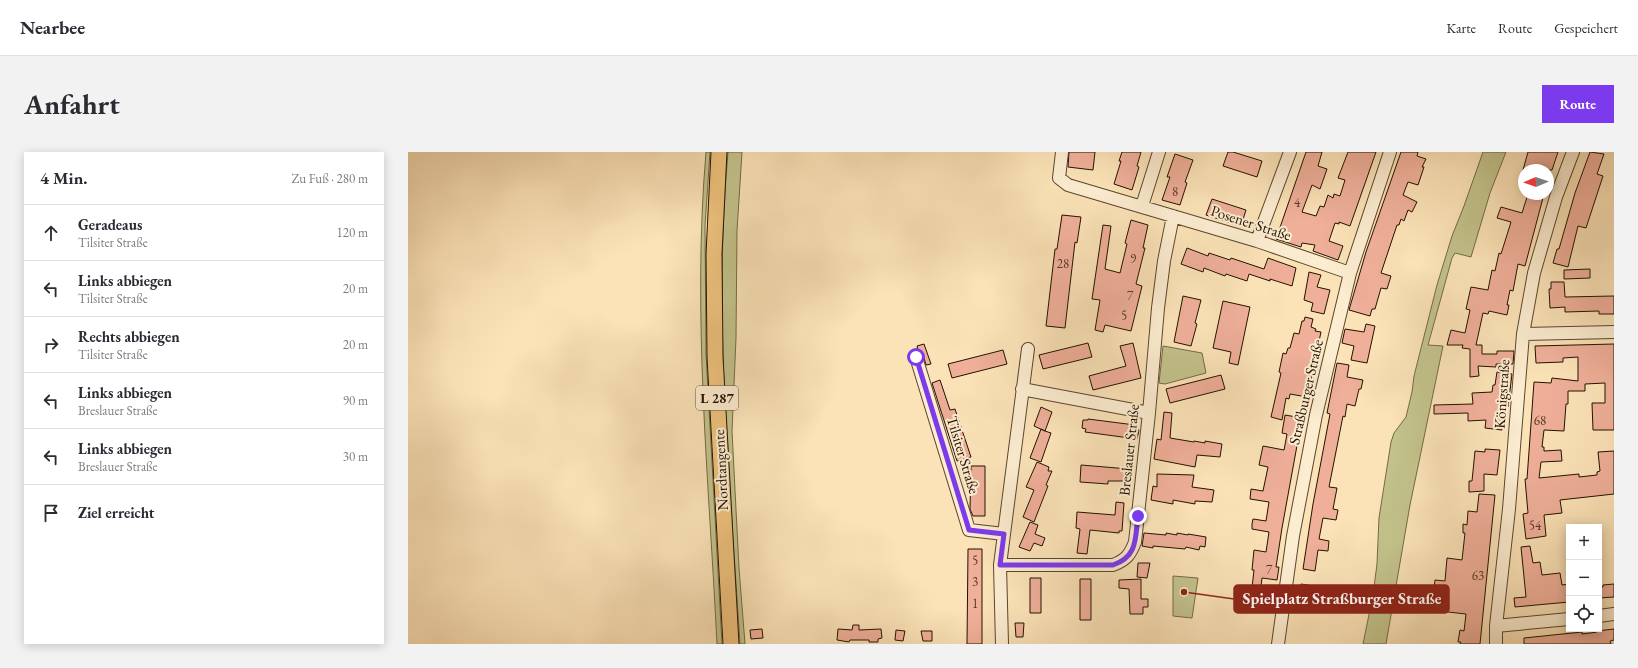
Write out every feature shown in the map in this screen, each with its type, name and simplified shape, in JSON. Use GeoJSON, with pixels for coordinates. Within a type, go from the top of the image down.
{"type":"FeatureCollection","features":[{"type":"Feature","properties":{"kind":"main road","name":"Nordtangente"},"geometry":{"type":"LineString","coordinates":[[719,152],[714,254],[714,350],[731,644]]}},
{"type":"Feature","properties":{"kind":"street","name":"Posener Straße"},"geometry":{"type":"LineString","coordinates":[[1062,152],[1059,178],[1068,185],[1257,241],[1350,273]]}},
{"type":"Feature","properties":{"kind":"street"},"geometry":{"type":"LineString","coordinates":[[1142,206],[1159,152]]}},
{"type":"Feature","properties":{"kind":"street"},"geometry":{"type":"LineString","coordinates":[[1257,241],[1290,152]]}},
{"type":"Feature","properties":{"kind":"street","name":"Straßburger Straße"},"geometry":{"type":"LineString","coordinates":[[1278,644],[1293,536],[1310,444],[1350,273],[1390,152]]}},
{"type":"Feature","properties":{"kind":"street","name":"Königstraße"},"geometry":{"type":"LineString","coordinates":[[1496,644],[1496,626],[1509,509],[1523,334],[1534,273],[1556,197],[1573,152]]}},
{"type":"Feature","properties":{"kind":"street","name":"Breslauer Straße"},"geometry":{"type":"LineString","coordinates":[[1000,565],[1113,565],[1124,561],[1131,554],[1135,542],[1149,413],[1158,308],[1172,216]]}},
{"type":"Feature","properties":{"kind":"street"},"geometry":{"type":"LineString","coordinates":[[1523,334],[1614,332]]}},
{"type":"Feature","properties":{"kind":"street"},"geometry":{"type":"LineString","coordinates":[[1002,644],[1000,565],[1028,349]]}},
{"type":"Feature","properties":{"kind":"street","name":"Tilsiter Straße"},"geometry":{"type":"LineString","coordinates":[[916,357],[969,530],[1004,534]]}},
{"type":"Feature","properties":{"kind":"street"},"geometry":{"type":"LineString","coordinates":[[1022,388],[1149,413]]}},
{"type":"Feature","properties":{"kind":"street"},"geometry":{"type":"LineString","coordinates":[[1602,616],[1614,614]]}},
{"type":"Feature","properties":{"kind":"street"},"geometry":{"type":"LineString","coordinates":[[1496,626],[1566,619]]}},
{"type":"Feature","properties":{"kind":"shaded area"},"geometry":{"type":"Polygon","coordinates":[[[706,152],[710,152],[705,226],[706,354],[722,644],[717,644],[706,460],[701,337],[702,214],[706,152]]]}},
{"type":"Feature","properties":{"kind":"shaded area"},"geometry":{"type":"Polygon","coordinates":[[[728,152],[742,152],[737,231],[736,338],[732,431],[739,568],[745,644],[740,644],[725,398],[722,275],[728,152]]]}},
{"type":"Feature","properties":{"kind":"shaded area"},"geometry":{"type":"Polygon","coordinates":[[[1483,152],[1506,152],[1490,193],[1471,257],[1455,253],[1452,258],[1428,345],[1443,346],[1410,505],[1386,644],[1363,644],[1373,595],[1377,564],[1379,518],[1391,442],[1394,433],[1406,417],[1414,376],[1437,285],[1452,236],[1483,152]]]}},
{"type":"Feature","properties":{"kind":"shaded area"},"geometry":{"type":"Polygon","coordinates":[[[1163,346],[1202,353],[1206,373],[1165,384],[1159,383],[1163,346]]]}},
{"type":"Feature","properties":{"kind":"shaded area"},"geometry":{"type":"Polygon","coordinates":[[[1173,576],[1198,578],[1192,618],[1173,616],[1173,576]]]}},
{"type":"Feature","properties":{"kind":"building"},"geometry":{"type":"Polygon","coordinates":[[[1069,152],[1095,152],[1093,170],[1068,167],[1069,152]]]}},
{"type":"Feature","properties":{"kind":"building"},"geometry":{"type":"Polygon","coordinates":[[[1122,152],[1141,152],[1137,166],[1139,167],[1132,190],[1114,184],[1121,161],[1119,161],[1122,152]]]}},
{"type":"Feature","properties":{"kind":"building"},"geometry":{"type":"Polygon","coordinates":[[[1228,152],[1233,152],[1262,161],[1257,177],[1223,166],[1228,152]]]}},
{"type":"Feature","properties":{"kind":"building"},"geometry":{"type":"Polygon","coordinates":[[[1306,152],[1322,152],[1318,166],[1327,169],[1320,189],[1312,185],[1302,212],[1316,216],[1320,206],[1324,207],[1328,195],[1333,198],[1334,194],[1340,196],[1345,180],[1338,178],[1348,152],[1376,152],[1350,226],[1339,222],[1339,224],[1335,223],[1329,241],[1343,246],[1338,260],[1313,251],[1315,245],[1302,243],[1301,247],[1276,239],[1306,152]]]}},
{"type":"Feature","properties":{"kind":"building"},"geometry":{"type":"Polygon","coordinates":[[[1401,152],[1418,152],[1417,156],[1426,159],[1422,167],[1424,167],[1418,185],[1408,182],[1403,195],[1417,202],[1412,212],[1408,210],[1404,221],[1401,219],[1399,225],[1397,225],[1381,273],[1391,276],[1387,289],[1381,288],[1375,309],[1372,309],[1370,316],[1349,310],[1366,252],[1401,152]]]}},
{"type":"Feature","properties":{"kind":"building"},"geometry":{"type":"Polygon","coordinates":[[[1528,152],[1558,152],[1554,164],[1525,164],[1528,152]]]}},
{"type":"Feature","properties":{"kind":"building"},"geometry":{"type":"Polygon","coordinates":[[[1590,152],[1604,154],[1597,174],[1603,176],[1586,228],[1578,226],[1568,267],[1553,263],[1557,249],[1559,249],[1575,193],[1590,152]]]}},
{"type":"Feature","properties":{"kind":"building"},"geometry":{"type":"Polygon","coordinates":[[[1175,154],[1193,160],[1185,182],[1187,183],[1180,205],[1162,200],[1170,177],[1167,177],[1175,154]]]}},
{"type":"Feature","properties":{"kind":"building"},"geometry":{"type":"Polygon","coordinates":[[[1212,199],[1246,210],[1241,226],[1206,215],[1212,199]]]}},
{"type":"Feature","properties":{"kind":"building"},"geometry":{"type":"Polygon","coordinates":[[[1526,200],[1542,200],[1525,266],[1518,264],[1513,291],[1510,290],[1507,315],[1489,311],[1488,314],[1483,313],[1476,345],[1482,345],[1482,354],[1497,354],[1497,351],[1514,351],[1513,364],[1496,364],[1496,367],[1478,366],[1479,376],[1470,377],[1470,349],[1462,348],[1463,345],[1447,345],[1451,330],[1465,333],[1470,310],[1466,309],[1471,287],[1488,290],[1492,270],[1495,271],[1499,253],[1501,254],[1511,222],[1497,218],[1501,207],[1522,213],[1526,200]]]}},
{"type":"Feature","properties":{"kind":"building"},"geometry":{"type":"Polygon","coordinates":[[[1062,215],[1081,217],[1077,243],[1075,242],[1065,328],[1046,326],[1055,249],[1057,249],[1062,215]]]}},
{"type":"Feature","properties":{"kind":"building"},"geometry":{"type":"Polygon","coordinates":[[[1131,220],[1148,225],[1143,248],[1145,248],[1136,284],[1142,286],[1131,331],[1105,325],[1103,332],[1095,330],[1100,300],[1092,299],[1103,225],[1111,226],[1105,269],[1120,273],[1127,244],[1125,243],[1131,220]]]}},
{"type":"Feature","properties":{"kind":"building"},"geometry":{"type":"Polygon","coordinates":[[[1187,248],[1208,256],[1209,253],[1230,260],[1231,258],[1264,269],[1268,258],[1296,268],[1292,286],[1249,274],[1247,281],[1226,274],[1225,276],[1204,268],[1203,272],[1181,264],[1187,248]]]}},
{"type":"Feature","properties":{"kind":"building"},"geometry":{"type":"Polygon","coordinates":[[[1590,269],[1590,278],[1564,279],[1564,270],[1590,269]]]}},
{"type":"Feature","properties":{"kind":"building"},"geometry":{"type":"Polygon","coordinates":[[[1309,272],[1321,275],[1317,287],[1330,290],[1324,314],[1311,311],[1313,303],[1304,300],[1309,272]]]}},
{"type":"Feature","properties":{"kind":"building"},"geometry":{"type":"Polygon","coordinates":[[[1551,282],[1564,282],[1565,297],[1614,296],[1614,314],[1599,314],[1599,311],[1565,312],[1565,307],[1550,308],[1549,289],[1551,289],[1551,282]]]}},
{"type":"Feature","properties":{"kind":"building"},"geometry":{"type":"Polygon","coordinates":[[[1183,296],[1201,300],[1191,346],[1174,342],[1183,296]]]}},
{"type":"Feature","properties":{"kind":"building"},"geometry":{"type":"Polygon","coordinates":[[[1223,301],[1250,307],[1238,365],[1229,363],[1231,352],[1213,348],[1223,301]]]}},
{"type":"Feature","properties":{"kind":"building"},"geometry":{"type":"Polygon","coordinates":[[[1305,317],[1313,319],[1311,327],[1316,329],[1315,331],[1321,332],[1307,397],[1290,394],[1289,399],[1286,398],[1282,420],[1271,417],[1281,373],[1279,372],[1283,353],[1286,354],[1288,348],[1290,348],[1294,333],[1299,334],[1302,321],[1304,321],[1305,317]]]}},
{"type":"Feature","properties":{"kind":"building"},"geometry":{"type":"Polygon","coordinates":[[[1366,324],[1375,326],[1367,363],[1351,360],[1354,346],[1342,343],[1345,329],[1364,332],[1366,324]]]}},
{"type":"Feature","properties":{"kind":"building"},"geometry":{"type":"Polygon","coordinates":[[[1088,343],[1092,357],[1043,369],[1039,355],[1088,343]]]}},
{"type":"Feature","properties":{"kind":"building"},"geometry":{"type":"Polygon","coordinates":[[[1133,343],[1141,378],[1093,390],[1089,376],[1126,366],[1120,346],[1133,343]]]}},
{"type":"Feature","properties":{"kind":"building"},"geometry":{"type":"Polygon","coordinates":[[[924,344],[931,364],[926,365],[923,354],[918,350],[917,346],[924,344]]]}},
{"type":"Feature","properties":{"kind":"building"},"geometry":{"type":"Polygon","coordinates":[[[1614,344],[1614,430],[1593,430],[1592,403],[1605,403],[1605,383],[1585,384],[1585,391],[1568,391],[1568,404],[1566,404],[1564,431],[1544,430],[1542,447],[1544,447],[1544,451],[1561,450],[1562,461],[1541,462],[1539,478],[1579,474],[1579,477],[1597,475],[1597,472],[1600,471],[1598,452],[1614,451],[1614,494],[1560,500],[1562,513],[1544,515],[1546,536],[1526,539],[1523,514],[1528,513],[1525,479],[1527,479],[1534,382],[1551,383],[1552,378],[1578,381],[1578,357],[1563,358],[1563,362],[1536,363],[1535,346],[1614,344]]]}},
{"type":"Feature","properties":{"kind":"building"},"geometry":{"type":"Polygon","coordinates":[[[1003,350],[1007,364],[952,378],[948,364],[1003,350]]]}},
{"type":"Feature","properties":{"kind":"building"},"geometry":{"type":"Polygon","coordinates":[[[1337,363],[1349,365],[1347,377],[1363,380],[1355,406],[1347,404],[1345,417],[1343,416],[1329,487],[1337,488],[1333,509],[1338,510],[1336,520],[1323,518],[1319,539],[1329,541],[1328,551],[1318,550],[1315,571],[1303,569],[1313,504],[1330,414],[1327,413],[1337,363]]]}},
{"type":"Feature","properties":{"kind":"building"},"geometry":{"type":"Polygon","coordinates":[[[1497,372],[1512,374],[1508,407],[1504,407],[1502,430],[1485,428],[1486,420],[1468,421],[1468,413],[1434,414],[1434,405],[1473,404],[1472,393],[1492,392],[1493,385],[1495,385],[1497,372]]]}},
{"type":"Feature","properties":{"kind":"building"},"geometry":{"type":"Polygon","coordinates":[[[1221,375],[1225,389],[1170,403],[1166,389],[1221,375]]]}},
{"type":"Feature","properties":{"kind":"building"},"geometry":{"type":"Polygon","coordinates":[[[940,380],[950,410],[955,409],[971,457],[957,461],[932,383],[940,380]]]}},
{"type":"Feature","properties":{"kind":"building"},"geometry":{"type":"Polygon","coordinates":[[[1041,407],[1052,412],[1045,431],[1051,433],[1041,462],[1030,458],[1041,429],[1034,426],[1041,407]]]}},
{"type":"Feature","properties":{"kind":"building"},"geometry":{"type":"Polygon","coordinates":[[[1164,412],[1172,413],[1170,438],[1194,442],[1205,443],[1205,441],[1222,444],[1220,457],[1197,455],[1195,467],[1154,459],[1157,439],[1161,440],[1164,412]]]}},
{"type":"Feature","properties":{"kind":"building"},"geometry":{"type":"Polygon","coordinates":[[[1285,415],[1302,418],[1282,528],[1276,567],[1279,567],[1277,580],[1262,578],[1260,594],[1275,596],[1273,609],[1250,606],[1254,570],[1252,570],[1254,550],[1266,552],[1269,532],[1252,529],[1252,524],[1253,519],[1266,521],[1269,502],[1250,499],[1251,489],[1263,491],[1268,467],[1259,465],[1263,446],[1284,450],[1287,434],[1282,433],[1285,415]]]}},
{"type":"Feature","properties":{"kind":"building"},"geometry":{"type":"Polygon","coordinates":[[[1088,419],[1135,425],[1134,429],[1139,430],[1137,439],[1085,432],[1086,429],[1082,428],[1083,420],[1088,419]]]}},
{"type":"Feature","properties":{"kind":"building"},"geometry":{"type":"Polygon","coordinates":[[[1485,449],[1500,450],[1497,475],[1484,474],[1484,491],[1469,492],[1469,481],[1472,481],[1475,451],[1485,452],[1485,449]]]}},
{"type":"Feature","properties":{"kind":"building"},"geometry":{"type":"Polygon","coordinates":[[[1037,462],[1049,467],[1048,471],[1052,471],[1046,485],[1048,486],[1034,522],[1023,517],[1034,490],[1026,487],[1037,462]]]}},
{"type":"Feature","properties":{"kind":"building"},"geometry":{"type":"Polygon","coordinates":[[[1081,465],[1129,469],[1127,481],[1108,481],[1108,484],[1080,482],[1081,465]]]}},
{"type":"Feature","properties":{"kind":"building"},"geometry":{"type":"Polygon","coordinates":[[[971,466],[985,466],[985,516],[973,516],[970,509],[971,466]]]}},
{"type":"Feature","properties":{"kind":"building"},"geometry":{"type":"Polygon","coordinates":[[[1157,474],[1194,475],[1192,487],[1214,490],[1212,502],[1195,501],[1195,504],[1173,500],[1173,504],[1151,500],[1153,486],[1157,487],[1157,474]]]}},
{"type":"Feature","properties":{"kind":"building"},"geometry":{"type":"Polygon","coordinates":[[[1479,494],[1495,495],[1480,644],[1460,644],[1461,642],[1458,642],[1460,630],[1464,631],[1466,614],[1439,611],[1441,589],[1434,588],[1435,580],[1445,581],[1447,558],[1462,560],[1465,533],[1463,533],[1463,524],[1467,525],[1468,511],[1477,512],[1479,494]]]}},
{"type":"Feature","properties":{"kind":"building"},"geometry":{"type":"Polygon","coordinates":[[[1116,502],[1124,503],[1122,531],[1119,531],[1119,533],[1090,530],[1087,554],[1077,553],[1080,529],[1076,528],[1077,512],[1115,515],[1116,502]]]}},
{"type":"Feature","properties":{"kind":"building"},"geometry":{"type":"Polygon","coordinates":[[[1030,522],[1038,525],[1035,534],[1045,538],[1042,546],[1034,543],[1030,551],[1019,547],[1030,522]]]}},
{"type":"Feature","properties":{"kind":"building"},"geometry":{"type":"Polygon","coordinates":[[[1144,533],[1166,535],[1166,533],[1177,535],[1177,533],[1206,537],[1205,547],[1200,546],[1199,550],[1186,547],[1185,549],[1153,546],[1153,548],[1142,546],[1144,533]]]}},
{"type":"Feature","properties":{"kind":"building"},"geometry":{"type":"Polygon","coordinates":[[[1530,546],[1533,563],[1540,562],[1542,575],[1560,573],[1562,585],[1566,584],[1566,602],[1515,607],[1514,598],[1526,597],[1521,547],[1530,546]]]}},
{"type":"Feature","properties":{"kind":"building"},"geometry":{"type":"Polygon","coordinates":[[[968,549],[982,549],[982,644],[967,644],[968,549]]]}},
{"type":"Feature","properties":{"kind":"building"},"geometry":{"type":"Polygon","coordinates":[[[1138,563],[1150,563],[1147,578],[1137,577],[1138,563]]]}},
{"type":"Feature","properties":{"kind":"building"},"geometry":{"type":"Polygon","coordinates":[[[1030,578],[1041,578],[1041,613],[1030,613],[1030,578]]]}},
{"type":"Feature","properties":{"kind":"building"},"geometry":{"type":"Polygon","coordinates":[[[1080,579],[1091,579],[1091,620],[1080,620],[1080,579]]]}},
{"type":"Feature","properties":{"kind":"building"},"geometry":{"type":"Polygon","coordinates":[[[1141,579],[1141,599],[1148,599],[1148,607],[1143,607],[1143,614],[1130,614],[1129,589],[1119,588],[1119,580],[1141,579]]]}},
{"type":"Feature","properties":{"kind":"building"},"geometry":{"type":"Polygon","coordinates":[[[1301,584],[1320,587],[1318,598],[1311,597],[1310,599],[1299,597],[1301,584]]]}},
{"type":"Feature","properties":{"kind":"building"},"geometry":{"type":"Polygon","coordinates":[[[1614,584],[1614,597],[1602,598],[1603,585],[1614,584]]]}},
{"type":"Feature","properties":{"kind":"building"},"geometry":{"type":"Polygon","coordinates":[[[1015,623],[1024,623],[1023,637],[1016,637],[1015,623]]]}},
{"type":"Feature","properties":{"kind":"building"},"geometry":{"type":"Polygon","coordinates":[[[853,625],[859,625],[859,630],[881,629],[882,638],[878,639],[878,642],[869,642],[869,640],[850,640],[849,642],[837,640],[838,629],[852,630],[853,625]]]}},
{"type":"Feature","properties":{"kind":"building"},"geometry":{"type":"Polygon","coordinates":[[[762,629],[763,638],[751,639],[750,630],[762,629]]]}},
{"type":"Feature","properties":{"kind":"building"},"geometry":{"type":"Polygon","coordinates":[[[1614,629],[1614,640],[1610,641],[1611,644],[1524,644],[1524,638],[1582,632],[1582,634],[1602,632],[1602,630],[1614,629]]]}},
{"type":"Feature","properties":{"kind":"building"},"geometry":{"type":"Polygon","coordinates":[[[896,630],[905,631],[903,641],[895,640],[896,630]]]}},
{"type":"Feature","properties":{"kind":"building"},"geometry":{"type":"Polygon","coordinates":[[[921,631],[932,631],[932,641],[923,641],[921,631]]]}},
{"type":"Feature","properties":{"kind":"place","name":"Spielplatz Straßburger Straße"},"geometry":{"type":"Point","coordinates":[1184,592]}},
{"type":"Feature","properties":{"kind":"route"},"geometry":{"type":"LineString","coordinates":[[916,357],[969,530],[1004,534],[1000,565],[1113,565],[1124,561],[1131,554],[1135,542],[1138,516]]}}]}
